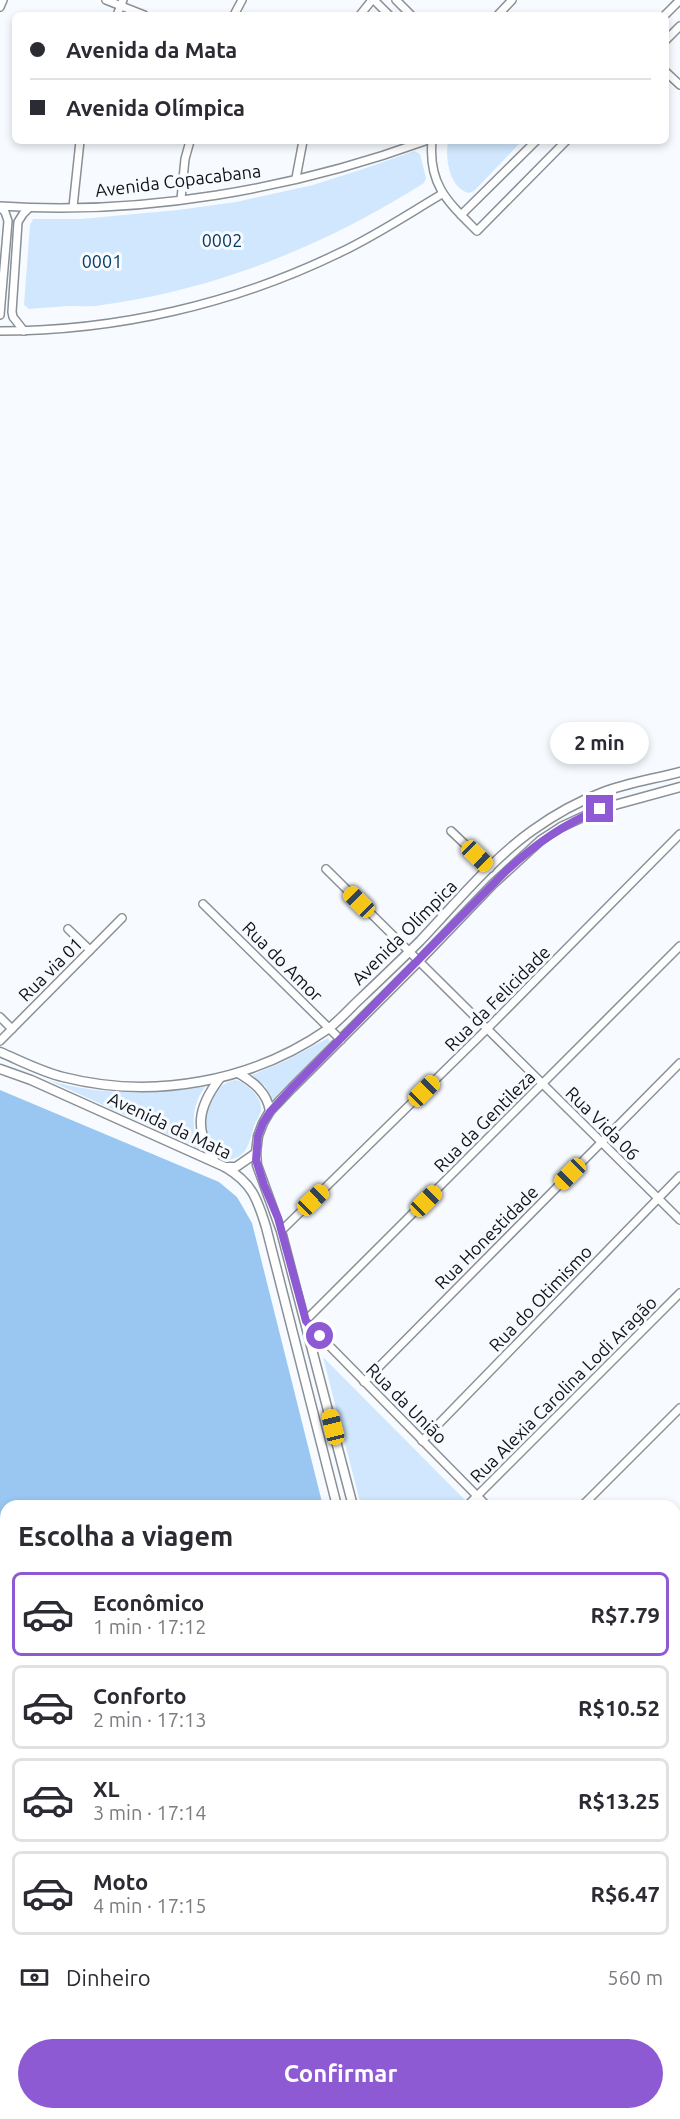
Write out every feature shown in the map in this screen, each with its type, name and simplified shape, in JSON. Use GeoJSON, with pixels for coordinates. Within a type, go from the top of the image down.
{"type":"FeatureCollection","features":[{"type":"Feature","properties":{"kind":"street"},"geometry":{"type":"LineString","coordinates":[[0,7],[3,0]]}},
{"type":"Feature","properties":{"kind":"street"},"geometry":{"type":"LineString","coordinates":[[106,0],[122,3],[138,12]]}},
{"type":"Feature","properties":{"kind":"street"},"geometry":{"type":"LineString","coordinates":[[363,12],[373,0],[386,12]]}},
{"type":"Feature","properties":{"kind":"street"},"geometry":{"type":"LineString","coordinates":[[396,0],[408,12]]}},
{"type":"Feature","properties":{"kind":"street"},"geometry":{"type":"LineString","coordinates":[[501,12],[512,0]]}},
{"type":"Feature","properties":{"kind":"street"},"geometry":{"type":"LineString","coordinates":[[667,12],[680,0]]}},
{"type":"Feature","properties":{"kind":"street"},"geometry":{"type":"LineString","coordinates":[[669,37],[680,26]]}},
{"type":"Feature","properties":{"kind":"street"},"geometry":{"type":"LineString","coordinates":[[669,75],[680,85]]}},
{"type":"Feature","properties":{"kind":"street"},"geometry":{"type":"LineString","coordinates":[[73,207],[80,144]]}},
{"type":"Feature","properties":{"kind":"street"},"geometry":{"type":"LineString","coordinates":[[181,199],[185,159],[189,144]]}},
{"type":"Feature","properties":{"kind":"street"},"geometry":{"type":"LineString","coordinates":[[296,178],[302,144]]}},
{"type":"Feature","properties":{"kind":"street","name":"Avenida Copacabana"},"geometry":{"type":"LineString","coordinates":[[0,206],[73,207],[181,199],[224,193],[296,178],[415,144]]}},
{"type":"Feature","properties":{"kind":"street"},"geometry":{"type":"LineString","coordinates":[[432,144],[434,171],[442,194],[477,231],[563,144]]}},
{"type":"Feature","properties":{"kind":"street"},"geometry":{"type":"LineString","coordinates":[[461,215],[533,144]]}},
{"type":"Feature","properties":{"kind":"street"},"geometry":{"type":"LineString","coordinates":[[0,331],[24,331],[141,319],[222,299],[338,254],[442,194]]}},
{"type":"Feature","properties":{"kind":"street"},"geometry":{"type":"LineString","coordinates":[[0,206],[8,221],[3,302],[0,315]]}},
{"type":"Feature","properties":{"kind":"street"},"geometry":{"type":"LineString","coordinates":[[24,331],[13,317],[12,312],[18,222],[29,208]]}},
{"type":"Feature","properties":{"kind":"street","name":"Avenida Olímpica"},"geometry":{"type":"LineString","coordinates":[[310,1040],[329,1028],[526,835],[572,805],[602,792],[680,772]]}},
{"type":"Feature","properties":{"kind":"street","name":"Avenida Olímpica"},"geometry":{"type":"LineString","coordinates":[[327,1054],[493,884],[541,840],[561,827],[600,809],[680,786]]}},
{"type":"Feature","properties":{"kind":"street"},"geometry":{"type":"LineString","coordinates":[[451,831],[490,868]]}},
{"type":"Feature","properties":{"kind":"street","name":"Rua da Felicidade"},"geometry":{"type":"LineString","coordinates":[[281,1231],[488,1028],[680,834]]}},
{"type":"Feature","properties":{"kind":"street","name":"Rua Vida 06"},"geometry":{"type":"LineString","coordinates":[[326,869],[680,1220]]}},
{"type":"Feature","properties":{"kind":"street","name":"Rua do Amor"},"geometry":{"type":"LineString","coordinates":[[203,904],[341,1040]]}},
{"type":"Feature","properties":{"kind":"street","name":"Rua via 01"},"geometry":{"type":"LineString","coordinates":[[0,1041],[122,918]]}},
{"type":"Feature","properties":{"kind":"street"},"geometry":{"type":"LineString","coordinates":[[68,929],[90,950]]}},
{"type":"Feature","properties":{"kind":"street","name":"Rua da Gentileza"},"geometry":{"type":"LineString","coordinates":[[308,1320],[680,946]]}},
{"type":"Feature","properties":{"kind":"street"},"geometry":{"type":"LineString","coordinates":[[0,1017],[12,1029]]}},
{"type":"Feature","properties":{"kind":"street","name":"Avenida da Mata"},"geometry":{"type":"LineString","coordinates":[[0,1052],[60,1077],[110,1086],[170,1086],[238,1073],[278,1057],[310,1040]]}},
{"type":"Feature","properties":{"kind":"street","name":"Avenida da Mata"},"geometry":{"type":"LineString","coordinates":[[327,1054],[270,1112],[258,1136],[256,1153],[258,1171],[281,1231],[308,1320],[352,1500]]}},
{"type":"Feature","properties":{"kind":"street","name":"Rua Honestidade"},"geometry":{"type":"LineString","coordinates":[[364,1382],[680,1063]]}},
{"type":"Feature","properties":{"kind":"street","name":"Avenida da Mata"},"geometry":{"type":"LineString","coordinates":[[0,1069],[31,1080],[225,1167],[235,1173],[250,1188],[262,1212],[336,1500]]}},
{"type":"Feature","properties":{"kind":"street"},"geometry":{"type":"LineString","coordinates":[[238,1073],[251,1081],[265,1095],[270,1112]]}},
{"type":"Feature","properties":{"kind":"street"},"geometry":{"type":"LineString","coordinates":[[215,1164],[203,1140],[200,1122],[204,1102],[220,1078]]}},
{"type":"Feature","properties":{"kind":"street"},"geometry":{"type":"LineString","coordinates":[[225,1167],[236,1167],[256,1153]]}},
{"type":"Feature","properties":{"kind":"street","name":"Rua do Otimismo"},"geometry":{"type":"LineString","coordinates":[[422,1441],[680,1176]]}},
{"type":"Feature","properties":{"kind":"street","name":"Rua Alexia Carolina Lodi Aragão"},"geometry":{"type":"LineString","coordinates":[[473,1500],[680,1293]]}},
{"type":"Feature","properties":{"kind":"street","name":"Rua da União"},"geometry":{"type":"LineString","coordinates":[[308,1320],[364,1382],[481,1500]]}},
{"type":"Feature","properties":{"kind":"street"},"geometry":{"type":"LineString","coordinates":[[588,1500],[680,1408]]}},
{"type":"Feature","properties":{"kind":"green space"},"geometry":{"type":"Polygon","coordinates":[[[448,144],[519,144],[474,191],[469,193],[462,190],[453,179],[447,156],[448,144]]]}},
{"type":"Feature","properties":{"kind":"green space"},"geometry":{"type":"Polygon","coordinates":[[[414,151],[420,154],[426,178],[424,183],[349,226],[270,261],[229,276],[145,298],[95,306],[29,309],[24,305],[30,225],[33,219],[81,219],[236,202],[313,185],[414,151]]]}},
{"type":"Feature","properties":{"kind":"green space"},"geometry":{"type":"Polygon","coordinates":[[[328,1038],[330,1041],[325,1047],[273,1100],[265,1086],[252,1075],[287,1060],[328,1038]]]}},
{"type":"Feature","properties":{"kind":"green space"},"geometry":{"type":"Polygon","coordinates":[[[48,1080],[87,1089],[126,1092],[205,1087],[197,1101],[194,1117],[195,1133],[200,1149],[48,1080]]]}},
{"type":"Feature","properties":{"kind":"green space"},"geometry":{"type":"Polygon","coordinates":[[[236,1080],[255,1094],[261,1109],[249,1144],[243,1154],[223,1160],[214,1152],[208,1141],[206,1116],[216,1092],[225,1084],[236,1080]]]}},
{"type":"Feature","properties":{"kind":"green space"},"geometry":{"type":"Polygon","coordinates":[[[323,1357],[465,1500],[359,1500],[323,1357]]]}},
{"type":"Feature","properties":{"kind":"shaded area"},"geometry":{"type":"Polygon","coordinates":[[[0,1090],[219,1182],[237,1197],[252,1223],[321,1500],[0,1500],[0,1090]]]}},
{"type":"Feature","properties":{"kind":"route"},"geometry":{"type":"LineString","coordinates":[[320,1336],[306,1321],[278,1218],[258,1171],[256,1153],[258,1136],[263,1123],[292,1088],[506,871],[541,840],[561,827],[600,809]]}},
{"type":"Feature","properties":{"kind":"park label","name":"0002"},"geometry":{"type":"Point","coordinates":[222,240]}},
{"type":"Feature","properties":{"kind":"park label","name":"0001"},"geometry":{"type":"Point","coordinates":[102,261]}}]}
